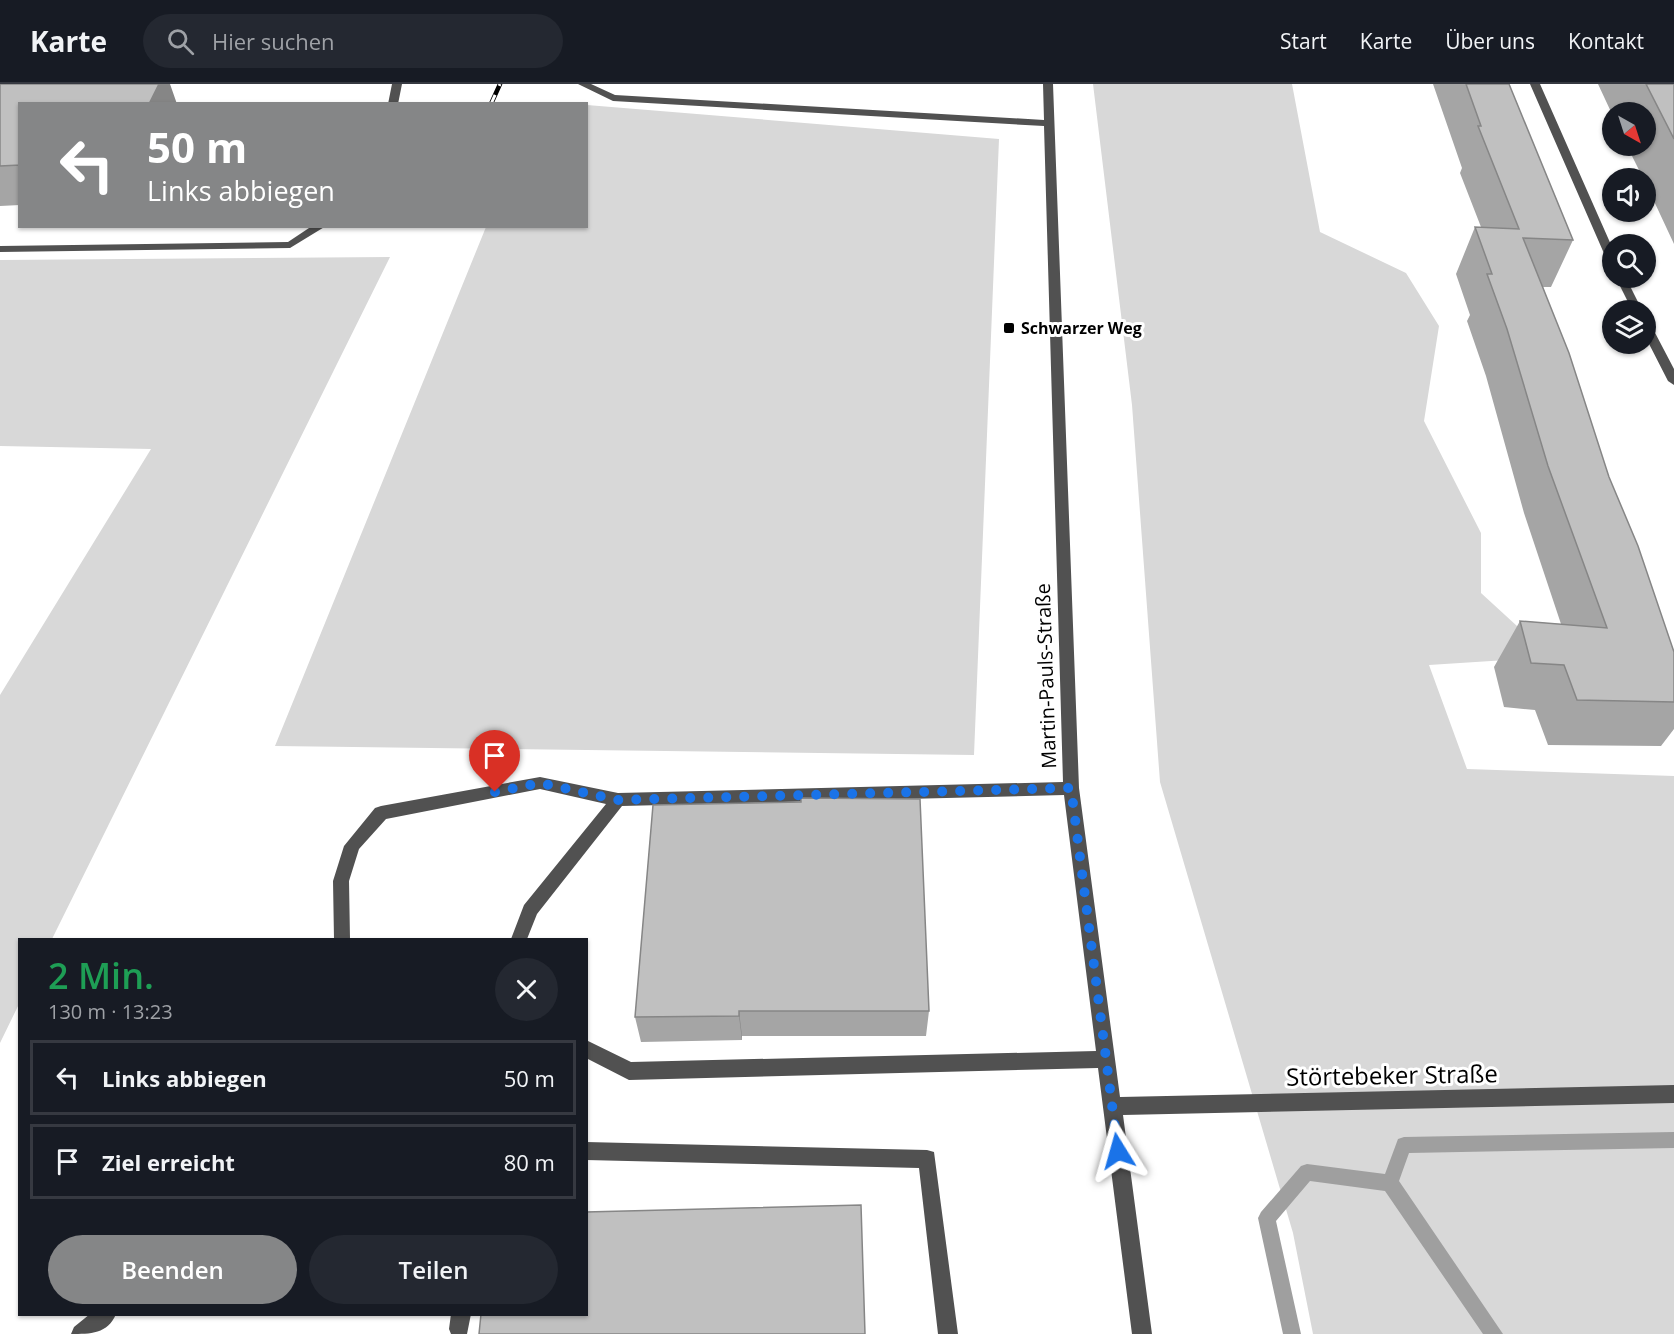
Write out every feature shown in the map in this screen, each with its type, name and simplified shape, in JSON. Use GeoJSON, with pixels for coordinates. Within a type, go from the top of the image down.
{"type":"FeatureCollection","features":[{"type":"Feature","properties":{"kind":"street"},"geometry":{"type":"LineString","coordinates":[[393,102],[397,84]]}},
{"type":"Feature","properties":{"kind":"street"},"geometry":{"type":"LineString","coordinates":[[583,84],[613,98],[1049,123]]}},
{"type":"Feature","properties":{"kind":"street","name":"Martin-Pauls-Straße"},"geometry":{"type":"LineString","coordinates":[[1048,84],[1071,788],[1142,1334]]}},
{"type":"Feature","properties":{"kind":"street"},"geometry":{"type":"LineString","coordinates":[[1535,84],[1602,235]]}},
{"type":"Feature","properties":{"kind":"street"},"geometry":{"type":"LineString","coordinates":[[0,249],[290,245],[318,228]]}},
{"type":"Feature","properties":{"kind":"street"},"geometry":{"type":"LineString","coordinates":[[1656,346],[1674,381]]}},
{"type":"Feature","properties":{"kind":"street"},"geometry":{"type":"LineString","coordinates":[[342,938],[341,881],[352,846],[381,813],[540,783],[618,800],[1071,788]]}},
{"type":"Feature","properties":{"kind":"street"},"geometry":{"type":"LineString","coordinates":[[519,938],[530,910],[618,800]]}},
{"type":"Feature","properties":{"kind":"street"},"geometry":{"type":"LineString","coordinates":[[588,1049],[629,1071],[1107,1059]]}},
{"type":"Feature","properties":{"kind":"street","name":"Störtebeker Straße"},"geometry":{"type":"LineString","coordinates":[[1112,1106],[1674,1094]]}},
{"type":"Feature","properties":{"kind":"street"},"geometry":{"type":"LineString","coordinates":[[588,1150],[927,1159],[948,1334]]}},
{"type":"Feature","properties":{"kind":"street"},"geometry":{"type":"LineString","coordinates":[[81,1334],[104,1316]]}},
{"type":"Feature","properties":{"kind":"shaded area"},"geometry":{"type":"Polygon","coordinates":[[[1093,84],[1292,84],[1320,232],[1406,273],[1439,326],[1424,421],[1481,533],[1481,593],[1551,657],[1429,665],[1467,769],[1674,776],[1674,1334],[1313,1334],[1293,1233],[1160,782],[1132,405],[1093,84]]]}},
{"type":"Feature","properties":{"kind":"shaded area"},"geometry":{"type":"Polygon","coordinates":[[[588,105],[999,139],[974,755],[275,746],[486,228],[588,228],[588,105]]]}},
{"type":"Feature","properties":{"kind":"shaded area"},"geometry":{"type":"Polygon","coordinates":[[[390,257],[52,938],[18,938],[18,1006],[0,1043],[0,695],[151,449],[0,446],[0,260],[390,257]]]}},
{"type":"Feature","properties":{"kind":"building"},"geometry":{"type":"Polygon","coordinates":[[[0,84],[159,84],[150,102],[18,102],[18,165],[0,166],[0,84]]]}},
{"type":"Feature","properties":{"kind":"building"},"geometry":{"type":"Polygon","coordinates":[[[1466,84],[1509,84],[1573,240],[1523,238],[1569,353],[1609,477],[1638,546],[1674,652],[1674,702],[1577,700],[1564,665],[1531,663],[1520,621],[1607,628],[1548,466],[1507,329],[1487,274],[1492,274],[1475,227],[1519,229],[1478,126],[1481,126],[1466,84]]]}},
{"type":"Feature","properties":{"kind":"building"},"geometry":{"type":"Polygon","coordinates":[[[1646,84],[1674,84],[1674,139],[1656,102],[1646,84]]]}},
{"type":"Feature","properties":{"kind":"building"},"geometry":{"type":"Polygon","coordinates":[[[801,798],[920,799],[929,1011],[739,1011],[739,1016],[635,1017],[653,805],[801,802],[801,798]]]}},
{"type":"Feature","properties":{"kind":"building"},"geometry":{"type":"Polygon","coordinates":[[[861,1205],[865,1334],[479,1334],[481,1316],[588,1316],[588,1212],[861,1205]]]}},
{"type":"Feature","properties":{"kind":"waterway"},"geometry":{"type":"LineString","coordinates":[[1390,1183],[1404,1145],[1674,1140]]}},
{"type":"Feature","properties":{"kind":"waterway"},"geometry":{"type":"LineString","coordinates":[[1292,1334],[1267,1218],[1307,1172],[1390,1183]]}},
{"type":"Feature","properties":{"kind":"waterway"},"geometry":{"type":"LineString","coordinates":[[1390,1183],[1494,1334]]}},
{"type":"Feature","properties":{"kind":"railway"},"geometry":{"type":"LineString","coordinates":[[492,102],[500,84]]}},
{"type":"Feature","properties":{"kind":"place","name":"Schwarzer Weg"},"geometry":{"type":"Point","coordinates":[1009,328]}},
{"type":"Feature","properties":{"kind":"route"},"geometry":{"type":"LineString","coordinates":[[495,792],[540,783],[618,800],[1071,788],[1118,1151]]}}]}
